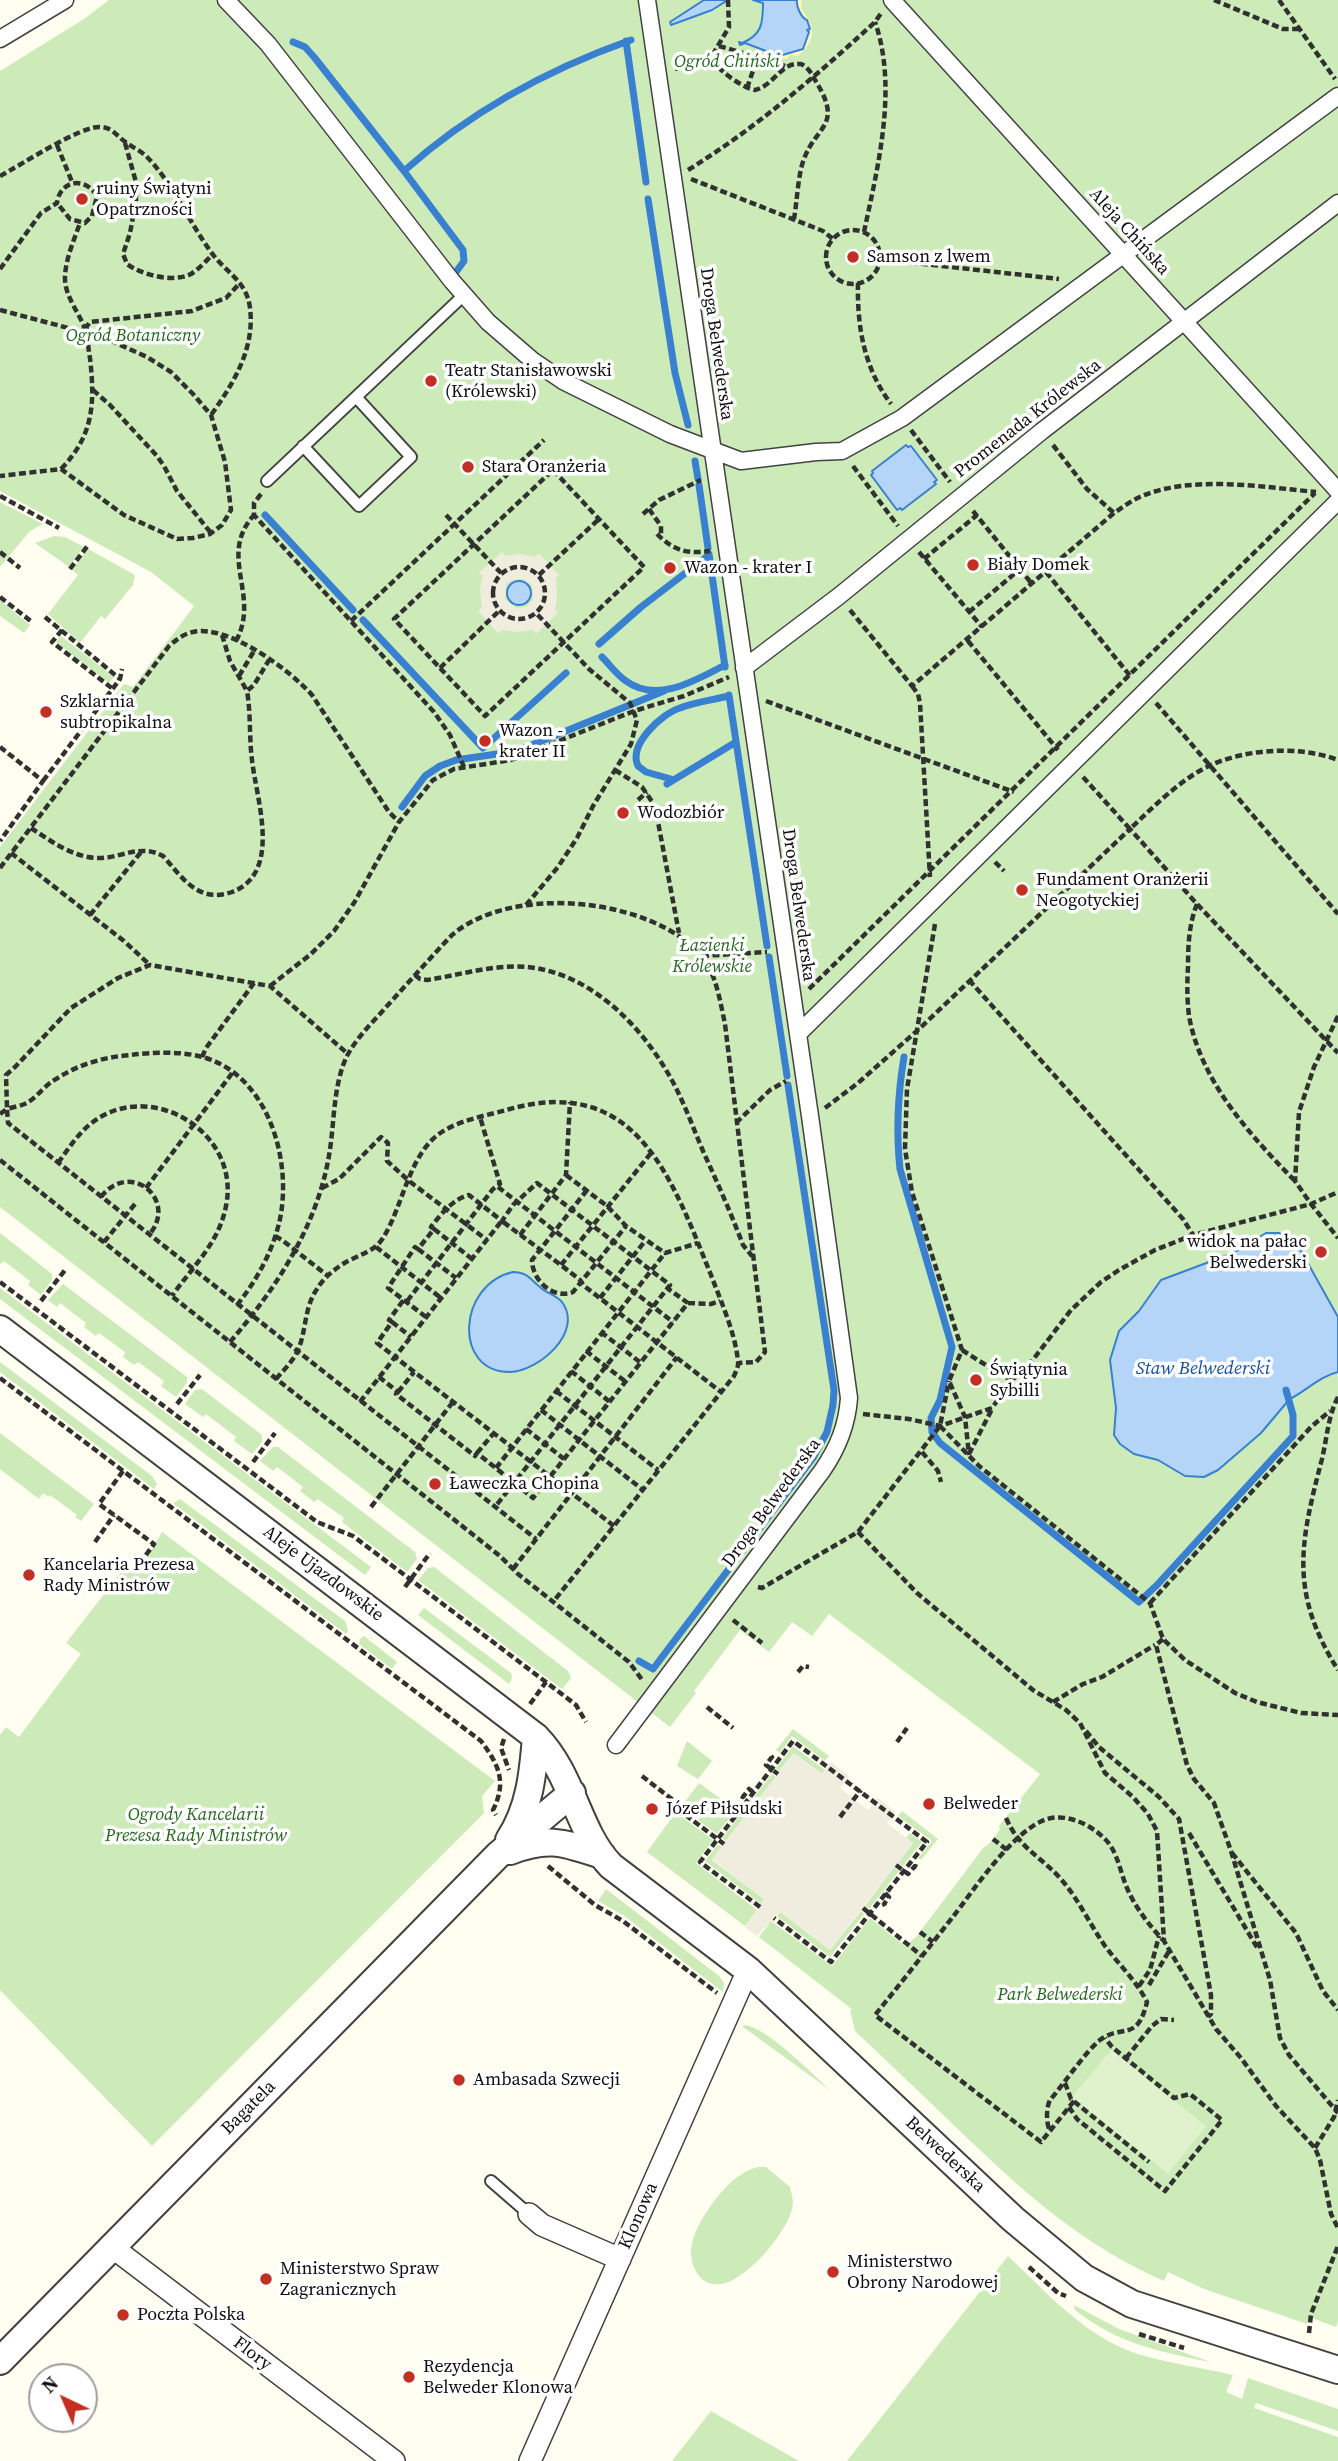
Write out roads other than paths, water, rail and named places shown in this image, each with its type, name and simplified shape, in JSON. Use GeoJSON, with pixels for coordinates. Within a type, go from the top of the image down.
{"type":"FeatureCollection","features":[{"type":"Feature","properties":{"kind":"street"},"geometry":{"type":"LineString","coordinates":[[0,39],[65,0]]}},
{"type":"Feature","properties":{"kind":"street"},"geometry":{"type":"LineString","coordinates":[[226,0],[273,51],[464,295],[508,341],[563,381],[670,434],[741,461],[816,452],[842,452],[902,418],[1338,96]]}},
{"type":"Feature","properties":{"kind":"street","name":"Droga Belwederska"},"geometry":{"type":"LineString","coordinates":[[616,1745],[835,1451],[848,1413],[849,1387],[728,549],[715,477],[676,176],[647,0]]}},
{"type":"Feature","properties":{"kind":"street","name":"Aleja Chińska"},"geometry":{"type":"LineString","coordinates":[[888,4],[1184,321],[1334,495]]}},
{"type":"Feature","properties":{"kind":"street","name":"Promenada Królewska"},"geometry":{"type":"LineString","coordinates":[[744,668],[839,596],[1042,431],[1338,203]]}},
{"type":"Feature","properties":{"kind":"street"},"geometry":{"type":"LineString","coordinates":[[798,1034],[1039,797],[1334,495]]}},
{"type":"Feature","properties":{"kind":"street","name":"Aleje Ujazdowskie"},"geometry":{"type":"LineString","coordinates":[[0,1329],[536,1737],[554,1758],[602,1855]]}},
{"type":"Feature","properties":{"kind":"street","name":"Bagatela"},"geometry":{"type":"LineString","coordinates":[[498,1855],[520,1821],[527,1803],[533,1777],[536,1737]]}},
{"type":"Feature","properties":{"kind":"street","name":"Bagatela"},"geometry":{"type":"LineString","coordinates":[[0,2361],[498,1855],[572,1793]]}},
{"type":"Feature","properties":{"kind":"street"},"geometry":{"type":"LineString","coordinates":[[498,1855],[534,1842],[547,1841],[602,1855]]}},
{"type":"Feature","properties":{"kind":"street","name":"Belwederska"},"geometry":{"type":"LineString","coordinates":[[602,1855],[611,1866],[748,1970],[1013,2219],[1084,2278],[1132,2304],[1338,2370]]}},
{"type":"Feature","properties":{"kind":"street","name":"Klonowa"},"geometry":{"type":"LineString","coordinates":[[530,2461],[748,1970]]}},
{"type":"Feature","properties":{"kind":"street"},"geometry":{"type":"LineString","coordinates":[[528,2214],[542,2225],[620,2259]]}},
{"type":"Feature","properties":{"kind":"street","name":"Flory"},"geometry":{"type":"LineString","coordinates":[[112,2247],[394,2461]]}},
{"type":"Feature","properties":{"kind":"lane"},"geometry":{"type":"LineString","coordinates":[[267,481],[464,295]]}},
{"type":"Feature","properties":{"kind":"lane"},"geometry":{"type":"LineString","coordinates":[[303,446],[359,506],[411,457],[356,397]]}},
{"type":"Feature","properties":{"kind":"lane"},"geometry":{"type":"LineString","coordinates":[[491,2181],[528,2214]]}},
{"type":"Feature","properties":{"kind":"water"},"geometry":{"type":"Polygon","coordinates":[[[704,0],[728,0],[712,10],[671,25],[670,22],[704,0]]]}},
{"type":"Feature","properties":{"kind":"water"},"geometry":{"type":"Polygon","coordinates":[[[753,0],[797,0],[799,12],[807,20],[810,29],[807,30],[809,32],[803,49],[779,56],[745,43],[740,45],[739,42],[754,36],[762,22],[763,3],[753,0]]]}},
{"type":"Feature","properties":{"kind":"water"},"geometry":{"type":"Polygon","coordinates":[[[906,445],[911,446],[937,480],[934,482],[936,484],[902,510],[897,510],[871,475],[872,471],[906,445]]]}},
{"type":"Feature","properties":{"kind":"water"},"geometry":{"type":"Polygon","coordinates":[[[519,581],[528,584],[531,593],[528,602],[519,605],[510,602],[507,593],[510,584],[519,581]]]}},
{"type":"Feature","properties":{"kind":"water","name":"Staw Belwederski"},"geometry":{"type":"Polygon","coordinates":[[[1266,1233],[1279,1233],[1296,1242],[1338,1317],[1338,1372],[1290,1399],[1287,1396],[1288,1401],[1261,1433],[1218,1470],[1204,1477],[1185,1476],[1158,1460],[1134,1454],[1120,1444],[1114,1435],[1116,1408],[1110,1360],[1119,1331],[1139,1311],[1161,1280],[1233,1253],[1266,1233]]]}},
{"type":"Feature","properties":{"kind":"water"},"geometry":{"type":"Polygon","coordinates":[[[513,1272],[525,1275],[560,1300],[567,1314],[567,1325],[563,1337],[545,1357],[533,1365],[510,1372],[491,1368],[478,1358],[471,1344],[469,1326],[481,1293],[495,1280],[513,1272]]]}},
{"type":"Feature","properties":{"kind":"waterway"},"geometry":{"type":"LineString","coordinates":[[293,42],[305,47],[314,57],[404,171],[456,129],[511,94],[569,65],[631,40]]}},
{"type":"Feature","properties":{"kind":"waterway"},"geometry":{"type":"LineString","coordinates":[[626,41],[646,182]]}},
{"type":"Feature","properties":{"kind":"waterway"},"geometry":{"type":"LineString","coordinates":[[404,171],[463,250],[464,261],[456,272]]}},
{"type":"Feature","properties":{"kind":"waterway"},"geometry":{"type":"LineString","coordinates":[[648,199],[675,373],[688,425]]}},
{"type":"Feature","properties":{"kind":"waterway"},"geometry":{"type":"LineString","coordinates":[[695,461],[698,479]]}},
{"type":"Feature","properties":{"kind":"waterway"},"geometry":{"type":"LineString","coordinates":[[699,485],[708,548]]}},
{"type":"Feature","properties":{"kind":"waterway"},"geometry":{"type":"LineString","coordinates":[[265,515],[353,610]]}},
{"type":"Feature","properties":{"kind":"waterway"},"geometry":{"type":"LineString","coordinates":[[709,554],[725,667]]}},
{"type":"Feature","properties":{"kind":"waterway"},"geometry":{"type":"LineString","coordinates":[[599,644],[641,607],[709,555]]}},
{"type":"Feature","properties":{"kind":"waterway"},"geometry":{"type":"LineString","coordinates":[[363,620],[483,748],[566,673]]}},
{"type":"Feature","properties":{"kind":"waterway"},"geometry":{"type":"LineString","coordinates":[[602,657],[626,681],[638,688],[650,690],[663,690],[689,683],[725,665]]}},
{"type":"Feature","properties":{"kind":"waterway"},"geometry":{"type":"LineString","coordinates":[[402,807],[425,776],[440,766],[456,760],[517,751],[664,691]]}},
{"type":"Feature","properties":{"kind":"waterway"},"geometry":{"type":"LineString","coordinates":[[729,695],[767,946]]}},
{"type":"Feature","properties":{"kind":"waterway"},"geometry":{"type":"LineString","coordinates":[[671,779],[646,772],[638,766],[638,749],[648,731],[672,711],[729,696]]}},
{"type":"Feature","properties":{"kind":"waterway"},"geometry":{"type":"LineString","coordinates":[[667,784],[736,742]]}},
{"type":"Feature","properties":{"kind":"waterway"},"geometry":{"type":"LineString","coordinates":[[769,957],[787,1076]]}},
{"type":"Feature","properties":{"kind":"waterway"},"geometry":{"type":"LineString","coordinates":[[904,1057],[898,1113],[900,1169],[952,1347],[940,1400],[931,1418],[932,1432],[940,1443],[1139,1602],[1293,1436],[1293,1415],[1286,1390]]}},
{"type":"Feature","properties":{"kind":"waterway"},"geometry":{"type":"LineString","coordinates":[[639,1661],[653,1669],[813,1458],[827,1432],[834,1390],[788,1085]]}},
{"type":"Feature","properties":{"kind":"place","name":"ruiny Świątyni Opatrzności"},"geometry":{"type":"Point","coordinates":[82,199]}},
{"type":"Feature","properties":{"kind":"place","name":"Samson z lwem"},"geometry":{"type":"Point","coordinates":[853,257]}},
{"type":"Feature","properties":{"kind":"place","name":"Teatr Stanisławowski (Królewski)"},"geometry":{"type":"Point","coordinates":[431,381]}},
{"type":"Feature","properties":{"kind":"place","name":"Stara Oranżeria"},"geometry":{"type":"Point","coordinates":[468,467]}},
{"type":"Feature","properties":{"kind":"place","name":"Biały Domek"},"geometry":{"type":"Point","coordinates":[973,565]}},
{"type":"Feature","properties":{"kind":"place","name":"Wazon - krater I"},"geometry":{"type":"Point","coordinates":[670,568]}},
{"type":"Feature","properties":{"kind":"place","name":"Szklarnia subtropikalna"},"geometry":{"type":"Point","coordinates":[46,712]}},
{"type":"Feature","properties":{"kind":"place","name":"Wazon - krater II"},"geometry":{"type":"Point","coordinates":[485,741]}},
{"type":"Feature","properties":{"kind":"place","name":"Wodozbiór"},"geometry":{"type":"Point","coordinates":[623,813]}},
{"type":"Feature","properties":{"kind":"place","name":"Fundament Oranżerii Neogotyckiej"},"geometry":{"type":"Point","coordinates":[1022,890]}},
{"type":"Feature","properties":{"kind":"place","name":"widok na pałac Belwederski"},"geometry":{"type":"Point","coordinates":[1321,1252]}},
{"type":"Feature","properties":{"kind":"place","name":"Świątynia Sybilli"},"geometry":{"type":"Point","coordinates":[976,1380]}},
{"type":"Feature","properties":{"kind":"place","name":"Ławeczka Chopina"},"geometry":{"type":"Point","coordinates":[435,1484]}},
{"type":"Feature","properties":{"kind":"place","name":"Kancelaria Prezesa Rady Ministrów"},"geometry":{"type":"Point","coordinates":[29,1575]}},
{"type":"Feature","properties":{"kind":"place","name":"Belweder"},"geometry":{"type":"Point","coordinates":[929,1804]}},
{"type":"Feature","properties":{"kind":"place","name":"Józef Piłsudski"},"geometry":{"type":"Point","coordinates":[652,1809]}},
{"type":"Feature","properties":{"kind":"place","name":"Ambasada Szwecji"},"geometry":{"type":"Point","coordinates":[459,2080]}},
{"type":"Feature","properties":{"kind":"place","name":"Ministerstwo Obrony Narodowej"},"geometry":{"type":"Point","coordinates":[833,2272]}},
{"type":"Feature","properties":{"kind":"place","name":"Ministerstwo Spraw Zagranicznych"},"geometry":{"type":"Point","coordinates":[266,2279]}},
{"type":"Feature","properties":{"kind":"place","name":"Poczta Polska"},"geometry":{"type":"Point","coordinates":[123,2315]}},
{"type":"Feature","properties":{"kind":"place","name":"Rezydencja Belweder Klonowa"},"geometry":{"type":"Point","coordinates":[409,2377]}},
{"type":"Feature","properties":{"kind":"park label","name":"Ogród Chiński"},"geometry":{"type":"Point","coordinates":[727,62]}},
{"type":"Feature","properties":{"kind":"park label","name":"Ogród Botaniczny"},"geometry":{"type":"Point","coordinates":[133,336]}},
{"type":"Feature","properties":{"kind":"park label","name":"Łazienki Królewskie"},"geometry":{"type":"Point","coordinates":[712,956]}},
{"type":"Feature","properties":{"kind":"park label","name":"Ogrody Kancelarii Prezesa Rady Ministrów"},"geometry":{"type":"Point","coordinates":[196,1825]}},
{"type":"Feature","properties":{"kind":"park label","name":"Park Belwederski"},"geometry":{"type":"Point","coordinates":[1060,1995]}}]}
